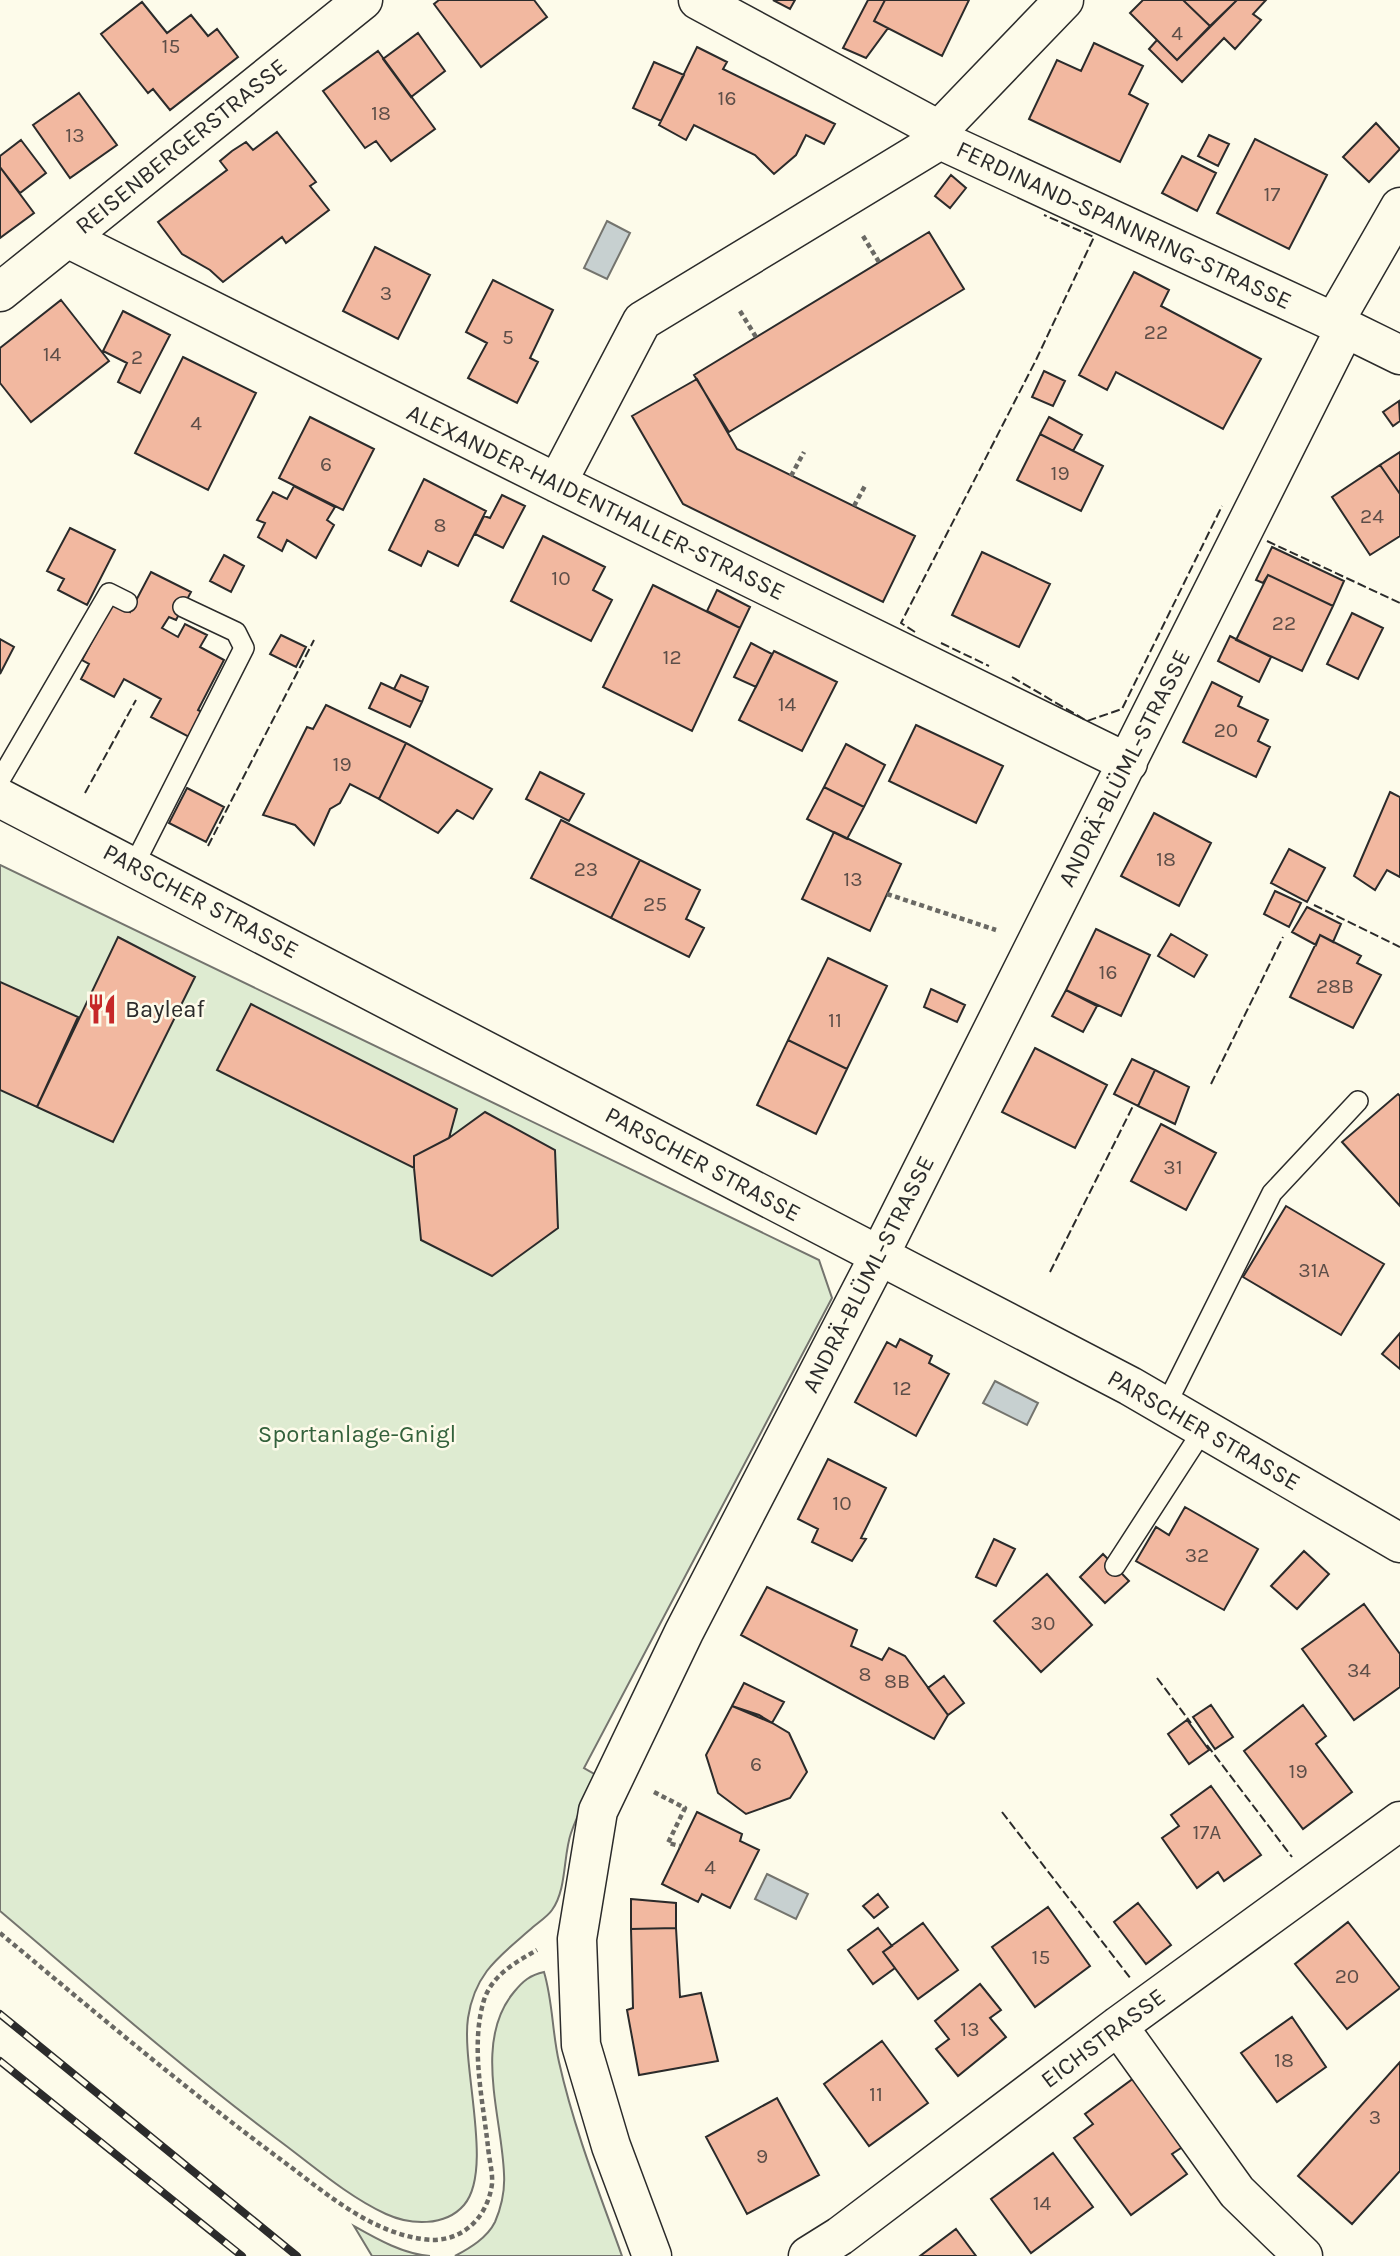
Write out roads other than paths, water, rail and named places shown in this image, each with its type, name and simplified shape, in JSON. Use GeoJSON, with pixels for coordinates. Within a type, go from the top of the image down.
{"type":"FeatureCollection","features":[{"type":"Feature","properties":{"kind":"street","name":"REISENBERGERSTRASSE"},"geometry":{"type":"LineString","coordinates":[[0,292],[363,0]]}},
{"type":"Feature","properties":{"kind":"street","name":"FERDINAND-SPANNRING-STRASSE"},"geometry":{"type":"LineString","coordinates":[[698,0],[939,130],[1064,0]]}},
{"type":"Feature","properties":{"kind":"street","name":"FERDINAND-SPANNRING-STRASSE"},"geometry":{"type":"LineString","coordinates":[[557,483],[642,321],[940,140],[1400,355]]}},
{"type":"Feature","properties":{"kind":"street","name":"ANDRÄ-BLÜML-STRASSE"},"geometry":{"type":"LineString","coordinates":[[652,2256],[611,2146],[581,2045],[577,1939],[598,1811],[684,1632],[879,1256],[1128,763],[1339,325],[1400,206]]}},
{"type":"Feature","properties":{"kind":"street","name":"ALEXANDER-HAIDENTHALLER-STRASSE"},"geometry":{"type":"LineString","coordinates":[[67,238],[557,483],[1128,763]]}},
{"type":"Feature","properties":{"kind":"street","name":"PARSCHER STRASSE"},"geometry":{"type":"LineString","coordinates":[[0,798],[134,865],[1130,1386],[1400,1543]]}},
{"type":"Feature","properties":{"kind":"street","name":"EICHSTRASSE"},"geometry":{"type":"LineString","coordinates":[[807,2256],[840,2236],[1118,2026],[1400,1821]]}},
{"type":"Feature","properties":{"kind":"street"},"geometry":{"type":"LineString","coordinates":[[1118,2026],[1237,2192],[1303,2256]]}},
{"type":"Feature","properties":{"kind":"lane"},"geometry":{"type":"LineString","coordinates":[[0,780],[109,593],[127,602]]}},
{"type":"Feature","properties":{"kind":"lane"},"geometry":{"type":"LineString","coordinates":[[134,865],[244,648],[236,632],[183,607]]}},
{"type":"Feature","properties":{"kind":"lane"},"geometry":{"type":"LineString","coordinates":[[1165,1407],[1272,1193],[1358,1101]]}},
{"type":"Feature","properties":{"kind":"lane"},"geometry":{"type":"LineString","coordinates":[[1115,1566],[1203,1430]]}},
{"type":"Feature","properties":{"kind":"railway"},"geometry":{"type":"LineString","coordinates":[[0,2014],[297,2256]]}},
{"type":"Feature","properties":{"kind":"railway"},"geometry":{"type":"LineString","coordinates":[[0,2061],[242,2256]]}},
{"type":"Feature","properties":{"kind":"place","name":"Bayleaf"},"geometry":{"type":"Point","coordinates":[102,1009]}},
{"type":"Feature","properties":{"kind":"park label","name":"Sportanlage-Gnigl"},"geometry":{"type":"Point","coordinates":[357,1434]}}]}
